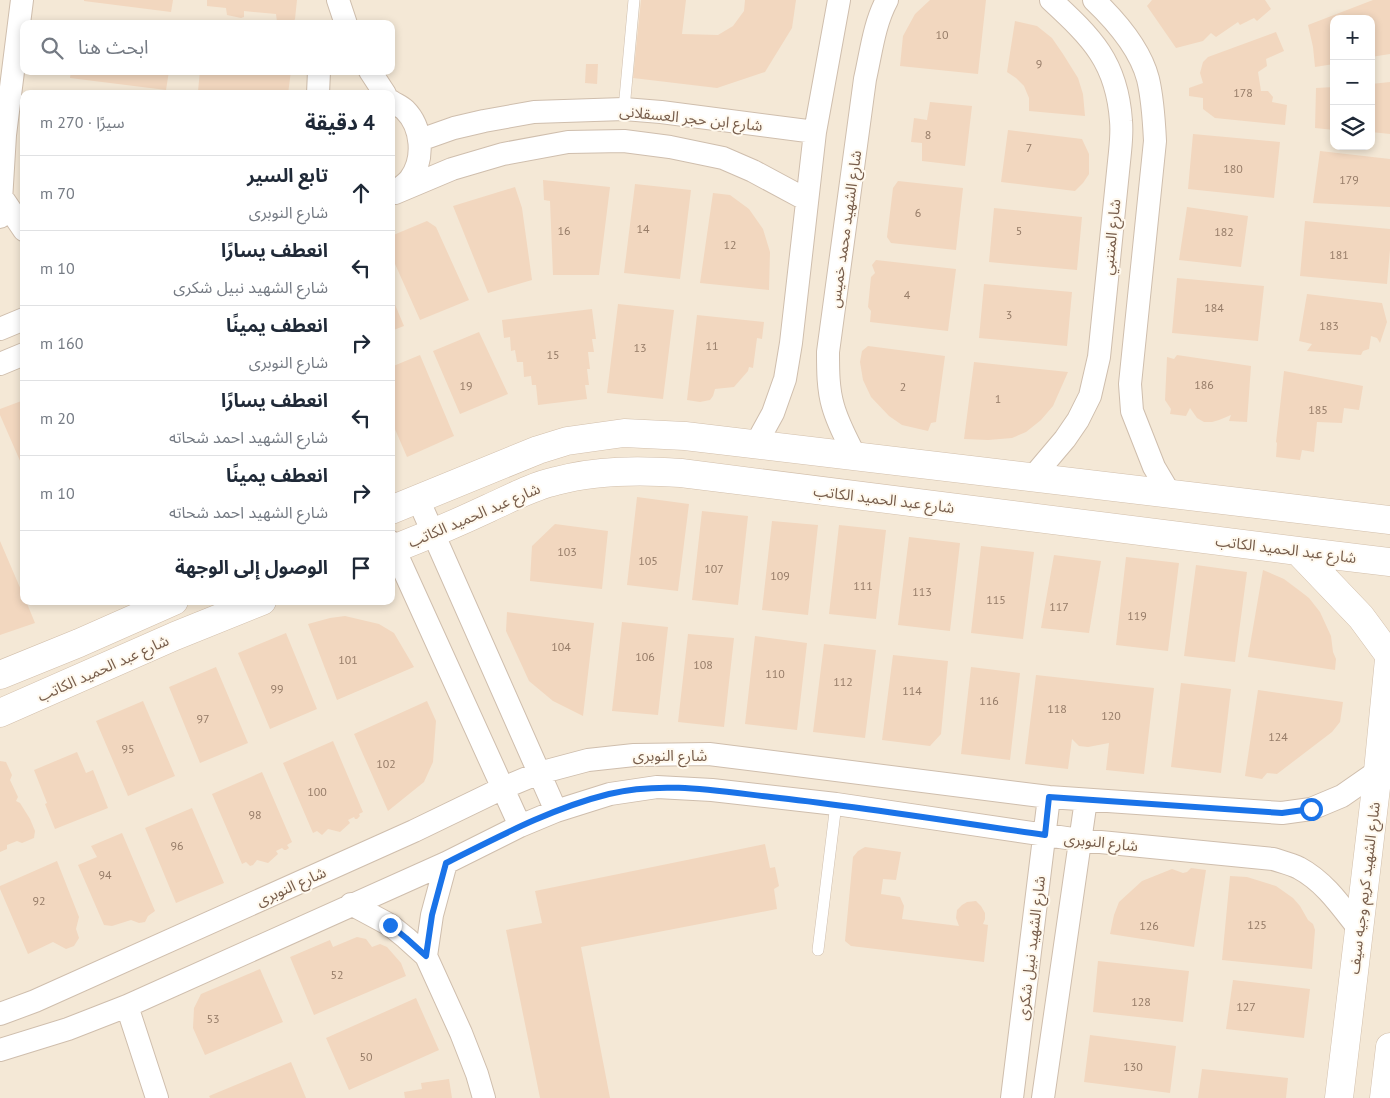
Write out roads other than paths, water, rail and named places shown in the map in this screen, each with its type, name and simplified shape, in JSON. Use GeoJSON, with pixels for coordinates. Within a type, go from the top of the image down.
{"type":"FeatureCollection","features":[{"type":"Feature","properties":{"kind":"street"},"geometry":{"type":"LineString","coordinates":[[20,226],[1,207],[3,135],[22,0]]}},
{"type":"Feature","properties":{"kind":"street"},"geometry":{"type":"LineString","coordinates":[[328,20],[336,0]]}},
{"type":"Feature","properties":{"kind":"street"},"geometry":{"type":"LineString","coordinates":[[336,0],[344,20]]}},
{"type":"Feature","properties":{"kind":"street"},"geometry":{"type":"LineString","coordinates":[[756,444],[773,412],[785,379],[815,132],[839,0]]}},
{"type":"Feature","properties":{"kind":"street","name":"شارع الشهيد محمد خميس"},"geometry":{"type":"LineString","coordinates":[[855,456],[842,430],[833,405],[828,378],[828,352],[865,79],[874,37],[883,8],[888,0]]}},
{"type":"Feature","properties":{"kind":"street","name":"شارع المتنبي"},"geometry":{"type":"LineString","coordinates":[[1032,478],[1065,439],[1078,420],[1090,396],[1099,357],[1120,152],[1121,121],[1116,87],[1106,61],[1092,40],[1051,0]]}},
{"type":"Feature","properties":{"kind":"street"},"geometry":{"type":"LineString","coordinates":[[1094,0],[1121,27],[1138,55],[1148,78],[1153,110],[1155,141],[1130,384],[1132,411],[1154,467],[1170,494]]}},
{"type":"Feature","properties":{"kind":"street"},"geometry":{"type":"LineString","coordinates":[[318,90],[319,75]]}},
{"type":"Feature","properties":{"kind":"street"},"geometry":{"type":"LineString","coordinates":[[373,75],[382,90]]}},
{"type":"Feature","properties":{"kind":"street"},"geometry":{"type":"LineString","coordinates":[[395,103],[404,109],[415,124],[420,140],[419,161],[410,179],[395,192]]}},
{"type":"Feature","properties":{"kind":"street","name":"شارع ابن حجر العسقلانى"},"geometry":{"type":"LineString","coordinates":[[420,140],[462,126],[534,112],[624,109],[815,132]]}},
{"type":"Feature","properties":{"kind":"street","name":"شارع ابن حجر العسقلانى"},"geometry":{"type":"LineString","coordinates":[[395,193],[452,169],[503,154],[568,142],[624,141],[670,146],[723,158],[754,171],[807,200]]}},
{"type":"Feature","properties":{"kind":"street"},"geometry":{"type":"LineString","coordinates":[[0,329],[20,321]]}},
{"type":"Feature","properties":{"kind":"street"},"geometry":{"type":"LineString","coordinates":[[0,364],[20,356]]}},
{"type":"Feature","properties":{"kind":"street"},"geometry":{"type":"LineString","coordinates":[[395,508],[538,450],[567,441],[632,433],[685,436],[756,444],[1390,520]]}},
{"type":"Feature","properties":{"kind":"street","name":"شارع عبد الحميد الكاتب"},"geometry":{"type":"LineString","coordinates":[[395,546],[433,534],[534,488],[556,481],[586,475],[650,471],[681,473],[1298,552],[1390,562]]}},
{"type":"Feature","properties":{"kind":"street"},"geometry":{"type":"LineString","coordinates":[[418,499],[556,811]]}},
{"type":"Feature","properties":{"kind":"street"},"geometry":{"type":"LineString","coordinates":[[1298,552],[1361,618],[1390,652]]}},
{"type":"Feature","properties":{"kind":"street"},"geometry":{"type":"LineString","coordinates":[[395,554],[520,826]]}},
{"type":"Feature","properties":{"kind":"street"},"geometry":{"type":"LineString","coordinates":[[0,675],[165,605]]}},
{"type":"Feature","properties":{"kind":"street","name":"شارع عبد الحميد الكاتب"},"geometry":{"type":"LineString","coordinates":[[0,713],[175,636],[252,605]]}},
{"type":"Feature","properties":{"kind":"street","name":"شارع الشهيد كريم وجيه سيف"},"geometry":{"type":"LineString","coordinates":[[1339,1098],[1390,652]]}},
{"type":"Feature","properties":{"kind":"street","name":"شارع النوبرى"},"geometry":{"type":"LineString","coordinates":[[0,1014],[35,1001],[414,831],[503,788],[539,774],[588,760],[634,755],[710,754],[1049,797],[1282,813],[1311,809],[1342,796],[1378,770]]}},
{"type":"Feature","properties":{"kind":"street","name":"شارع النوبرى"},"geometry":{"type":"LineString","coordinates":[[0,1050],[68,1029],[127,1006],[446,863],[520,826],[556,811],[610,794],[657,787],[712,790],[836,804],[1080,840],[1273,859],[1298,867],[1319,881],[1358,929]]}},
{"type":"Feature","properties":{"kind":"street","name":"شارع الشهيد نبيل شكرى"},"geometry":{"type":"LineString","coordinates":[[1012,1098],[1049,797]]}},
{"type":"Feature","properties":{"kind":"street"},"geometry":{"type":"LineString","coordinates":[[1043,1098],[1086,800]]}},
{"type":"Feature","properties":{"kind":"street"},"geometry":{"type":"LineString","coordinates":[[426,956],[432,915],[446,863]]}},
{"type":"Feature","properties":{"kind":"street"},"geometry":{"type":"LineString","coordinates":[[351,904],[390,925],[426,956],[461,1033],[484,1098]]}},
{"type":"Feature","properties":{"kind":"street"},"geometry":{"type":"LineString","coordinates":[[35,1001],[48,1035]]}},
{"type":"Feature","properties":{"kind":"street"},"geometry":{"type":"LineString","coordinates":[[127,1006],[157,1098]]}},
{"type":"Feature","properties":{"kind":"street"},"geometry":{"type":"LineString","coordinates":[[1384,1098],[1390,1047]]}},
{"type":"Feature","properties":{"kind":"lane"},"geometry":{"type":"LineString","coordinates":[[624,109],[634,0]]}},
{"type":"Feature","properties":{"kind":"lane"},"geometry":{"type":"LineString","coordinates":[[818,950],[836,804]]}}]}
